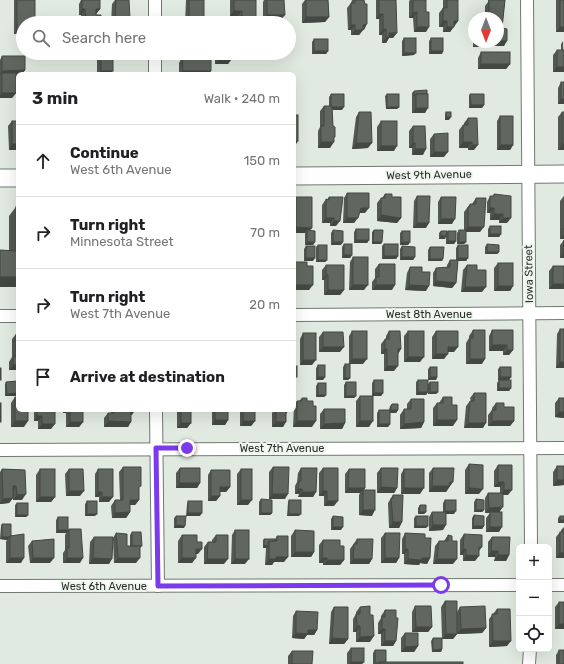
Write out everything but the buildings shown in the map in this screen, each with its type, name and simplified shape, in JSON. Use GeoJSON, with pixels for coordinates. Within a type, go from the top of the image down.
{"type":"FeatureCollection","features":[{"type":"Feature","properties":{"kind":"main road","name":"West 9th Avenue"},"geometry":{"type":"LineString","coordinates":[[296,176],[564,174]]}},
{"type":"Feature","properties":{"kind":"main road"},"geometry":{"type":"LineString","coordinates":[[0,178],[16,178]]}},
{"type":"Feature","properties":{"kind":"street"},"geometry":{"type":"LineString","coordinates":[[155,0],[155,16]]}},
{"type":"Feature","properties":{"kind":"street","name":"Iowa Street"},"geometry":{"type":"LineString","coordinates":[[528,0],[531,544]]}},
{"type":"Feature","properties":{"kind":"street"},"geometry":{"type":"LineString","coordinates":[[155,60],[155,72]]}},
{"type":"Feature","properties":{"kind":"street","name":"West 8th Avenue"},"geometry":{"type":"LineString","coordinates":[[296,315],[564,314]]}},
{"type":"Feature","properties":{"kind":"street"},"geometry":{"type":"LineString","coordinates":[[0,316],[16,316]]}},
{"type":"Feature","properties":{"kind":"street"},"geometry":{"type":"LineString","coordinates":[[156,412],[158,586]]}},
{"type":"Feature","properties":{"kind":"street","name":"West 7th Avenue"},"geometry":{"type":"LineString","coordinates":[[0,450],[156,448],[564,448]]}},
{"type":"Feature","properties":{"kind":"street","name":"West 6th Avenue"},"geometry":{"type":"LineString","coordinates":[[0,586],[516,585]]}},
{"type":"Feature","properties":{"kind":"street"},"geometry":{"type":"LineString","coordinates":[[552,585],[564,585]]}},
{"type":"Feature","properties":{"kind":"street"},"geometry":{"type":"LineString","coordinates":[[529,664],[530,652]]}},
{"type":"Feature","properties":{"kind":"route"},"geometry":{"type":"LineString","coordinates":[[187,448],[156,448],[158,586],[441,585]]}}]}
